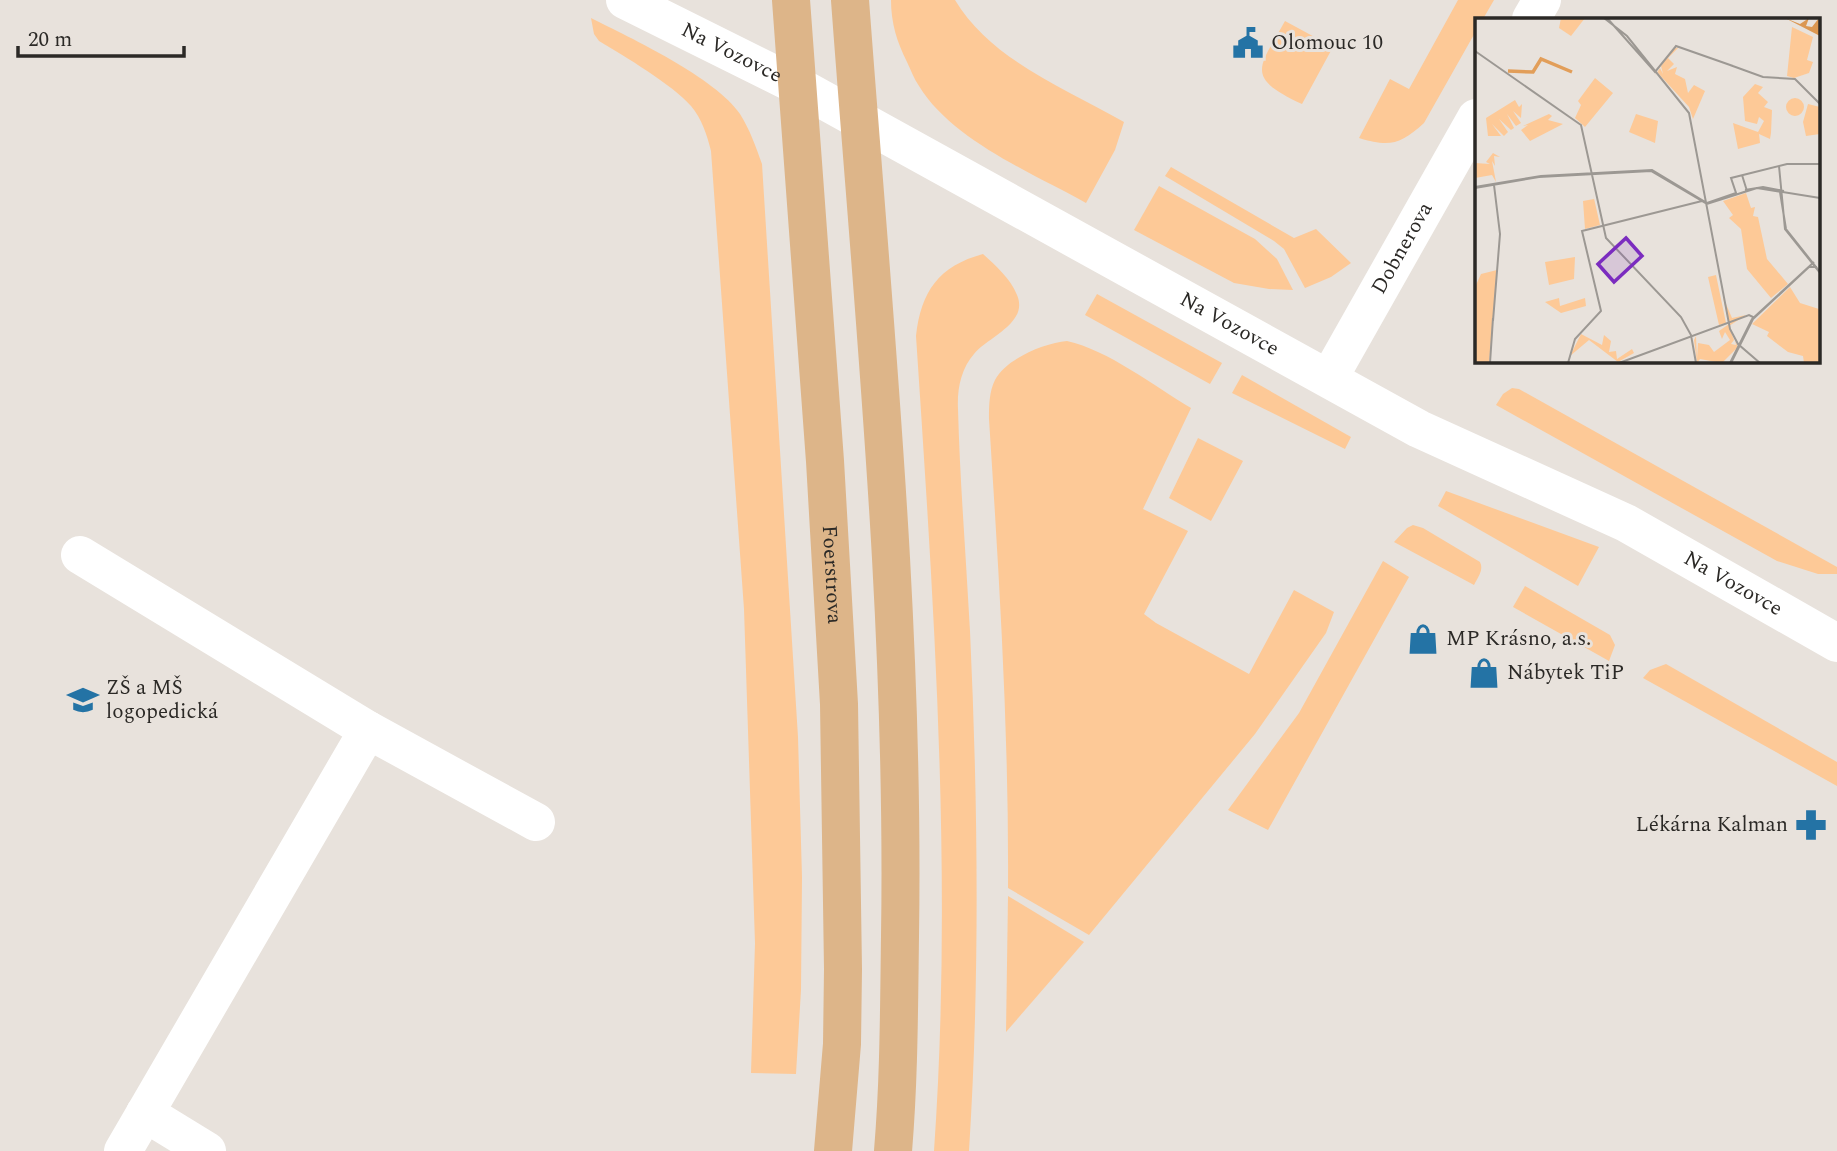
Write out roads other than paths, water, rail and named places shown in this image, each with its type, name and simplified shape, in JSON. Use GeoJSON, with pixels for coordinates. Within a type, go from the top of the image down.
{"type":"FeatureCollection","features":[{"type":"Feature","properties":{"kind":"main road","name":"Foerstrova"},"geometry":{"type":"LineString","coordinates":[[791,0],[824,447],[839,704],[843,970],[842,1044],[833,1151]]}},
{"type":"Feature","properties":{"kind":"main road"},"geometry":{"type":"LineString","coordinates":[[850,0],[892,588],[898,747],[900,1007],[893,1151]]}},
{"type":"Feature","properties":{"kind":"street","name":"Na Vozovce"},"geometry":{"type":"LineString","coordinates":[[625,0],[798,86],[1419,429],[1626,523],[1837,643]]}},
{"type":"Feature","properties":{"kind":"street"},"geometry":{"type":"LineString","coordinates":[[1532,18],[1542,0]]}},
{"type":"Feature","properties":{"kind":"street","name":"Dobnerova"},"geometry":{"type":"LineString","coordinates":[[1329,378],[1475,120]]}},
{"type":"Feature","properties":{"kind":"street"},"geometry":{"type":"LineString","coordinates":[[80,555],[368,730],[536,822]]}},
{"type":"Feature","properties":{"kind":"street"},"geometry":{"type":"LineString","coordinates":[[123,1151],[368,730]]}},
{"type":"Feature","properties":{"kind":"street"},"geometry":{"type":"LineString","coordinates":[[145,1113],[207,1151]]}},
{"type":"Feature","properties":{"kind":"place","name":"Olomouc 10"},"geometry":{"type":"Point","coordinates":[1248,43]}},
{"type":"Feature","properties":{"kind":"place","name":"MP Krásno, a.s."},"geometry":{"type":"Point","coordinates":[1423,639]}},
{"type":"Feature","properties":{"kind":"place","name":"Nábytek TiP"},"geometry":{"type":"Point","coordinates":[1484,673]}},
{"type":"Feature","properties":{"kind":"place","name":"ZŠ a MŠ logopedická"},"geometry":{"type":"Point","coordinates":[83,700]}},
{"type":"Feature","properties":{"kind":"place","name":"Lékárna Kalman"},"geometry":{"type":"Point","coordinates":[1811,825]}}]}
